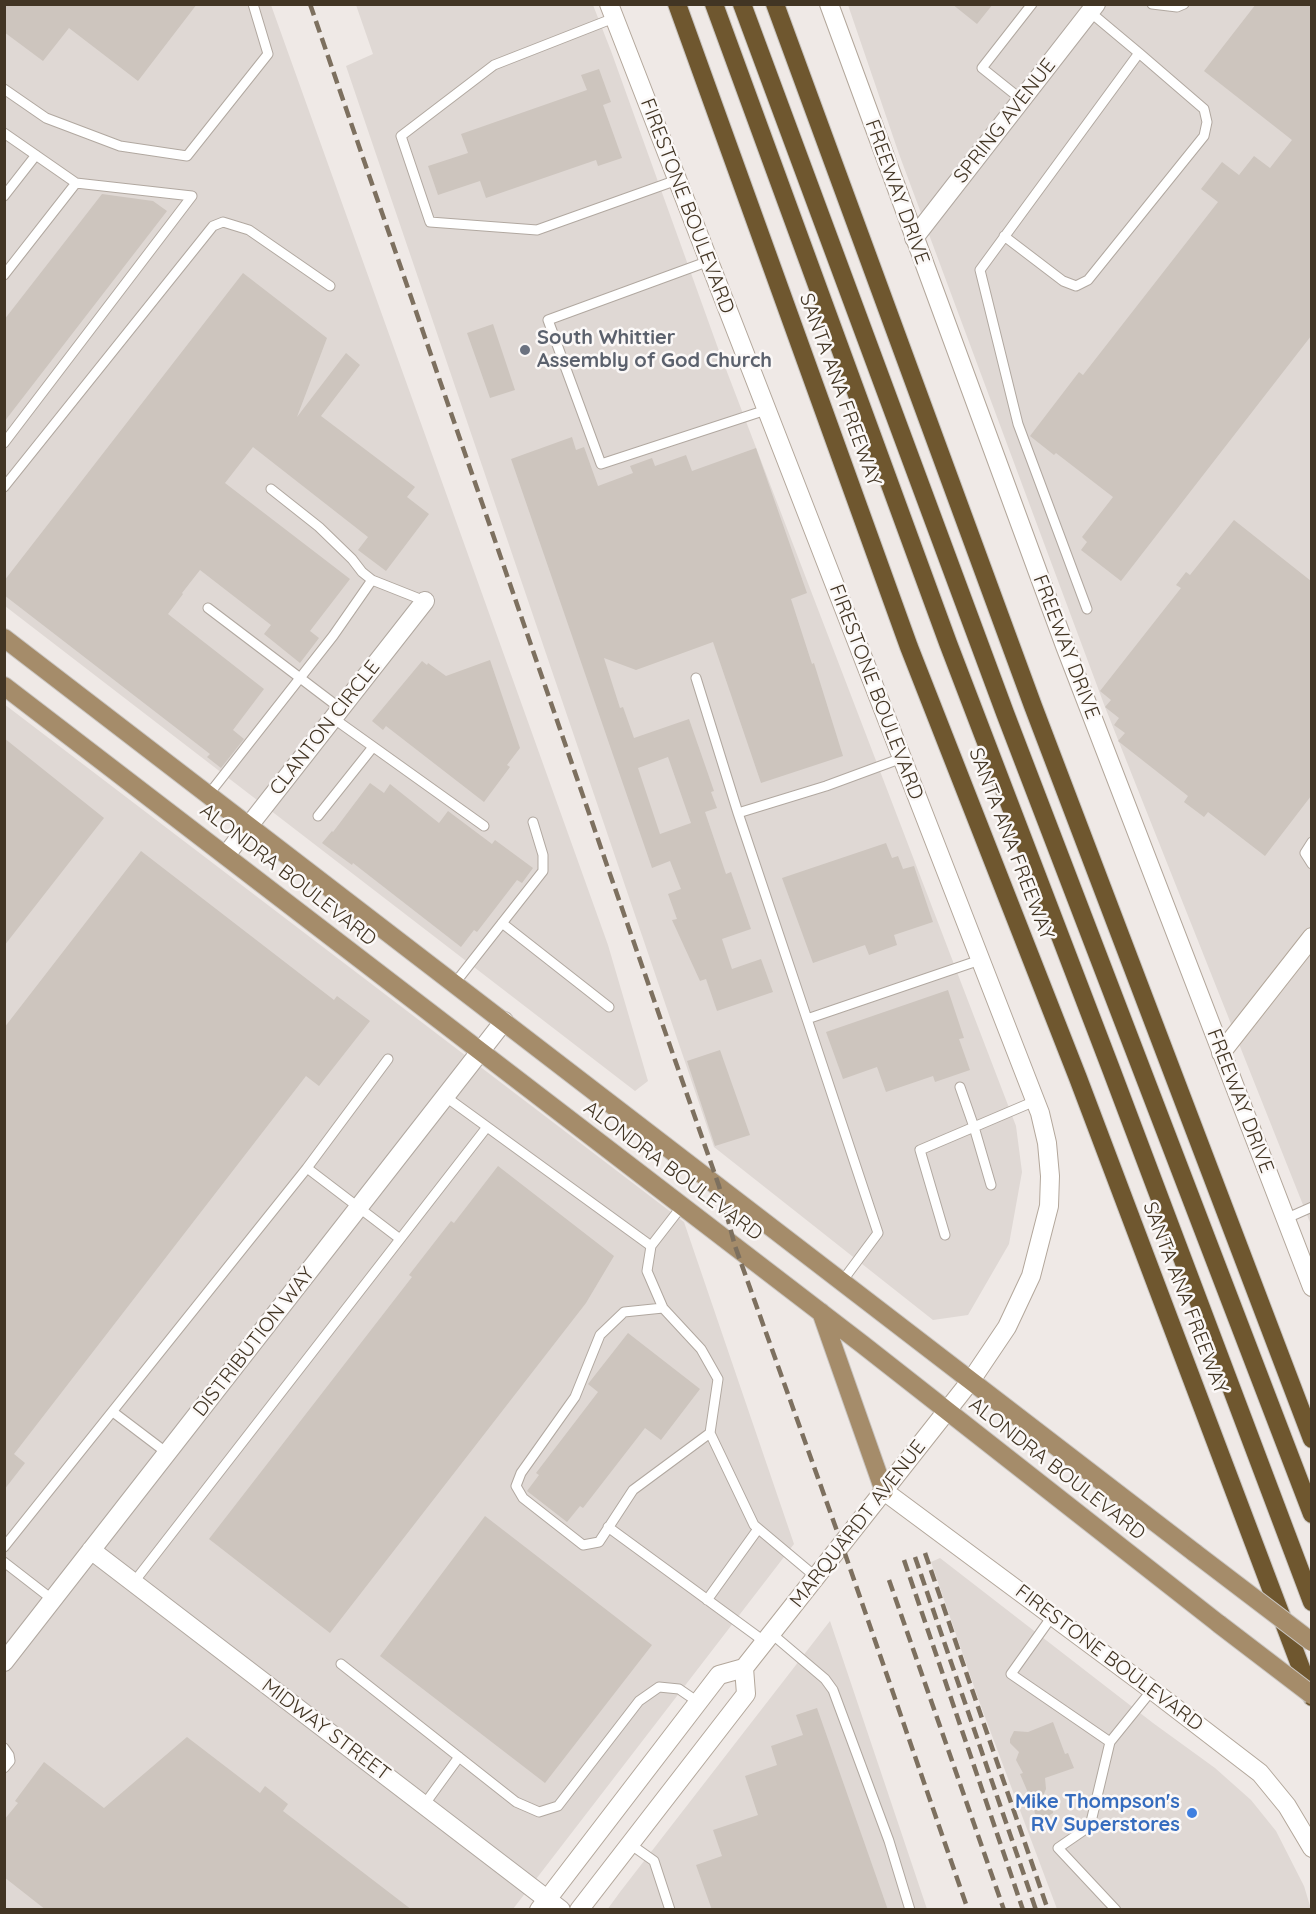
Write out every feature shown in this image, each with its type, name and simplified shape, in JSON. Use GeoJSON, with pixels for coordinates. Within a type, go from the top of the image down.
{"type":"FeatureCollection","features":[{"type":"Feature","properties":{"kind":"highway"},"geometry":{"type":"LineString","coordinates":[[665,4],[713,104]]}},
{"type":"Feature","properties":{"kind":"highway","name":"SANTA ANA FREEWAY"},"geometry":{"type":"LineString","coordinates":[[677,4],[909,647],[1078,1078],[1311,1696]]}},
{"type":"Feature","properties":{"kind":"highway"},"geometry":{"type":"LineString","coordinates":[[714,4],[948,643],[1112,1069],[1311,1602]]}},
{"type":"Feature","properties":{"kind":"highway"},"geometry":{"type":"LineString","coordinates":[[742,4],[1005,713],[1311,1514]]}},
{"type":"Feature","properties":{"kind":"highway"},"geometry":{"type":"LineString","coordinates":[[775,4],[1033,706],[1311,1439]]}},
{"type":"Feature","properties":{"kind":"highway"},"geometry":{"type":"LineString","coordinates":[[786,4],[826,143]]}},
{"type":"Feature","properties":{"kind":"main road","name":"ALONDRA BOULEVARD"},"geometry":{"type":"LineString","coordinates":[[4,638],[972,1379],[1311,1642]]}},
{"type":"Feature","properties":{"kind":"main road","name":"ALONDRA BOULEVARD"},"geometry":{"type":"LineString","coordinates":[[4,686],[821,1312],[1311,1696]]}},
{"type":"Feature","properties":{"kind":"main road"},"geometry":{"type":"LineString","coordinates":[[821,1312],[884,1491]]}},
{"type":"Feature","properties":{"kind":"street","name":"FREEWAY DRIVE"},"geometry":{"type":"LineString","coordinates":[[829,4],[1065,646],[1311,1287]]}},
{"type":"Feature","properties":{"kind":"street","name":"SPRING AVENUE"},"geometry":{"type":"LineString","coordinates":[[914,238],[1093,8]]}},
{"type":"Feature","properties":{"kind":"street","name":"FIRESTONE BOULEVARD"},"geometry":{"type":"LineString","coordinates":[[611,11],[1035,1101],[1047,1143],[1050,1176],[1049,1206],[1031,1276],[1016,1311],[972,1379]]}},
{"type":"Feature","properties":{"kind":"street","name":"CLANTON CIRCLE"},"geometry":{"type":"LineString","coordinates":[[226,855],[424,601]]}},
{"type":"Feature","properties":{"kind":"street"},"geometry":{"type":"LineString","coordinates":[[1221,1053],[1311,937]]}},
{"type":"Feature","properties":{"kind":"street","name":"DISTRIBUTION WAY"},"geometry":{"type":"LineString","coordinates":[[4,1662],[504,1021]]}},
{"type":"Feature","properties":{"kind":"street","name":"MARQUARDT AVENUE"},"geometry":{"type":"LineString","coordinates":[[744,1668],[972,1379]]}},
{"type":"Feature","properties":{"kind":"street","name":"FIRESTONE BOULEVARD"},"geometry":{"type":"LineString","coordinates":[[884,1491],[1053,1615],[1260,1773],[1287,1806],[1311,1848]]}},
{"type":"Feature","properties":{"kind":"street","name":"MIDWAY STREET"},"geometry":{"type":"LineString","coordinates":[[91,1550],[424,1805],[549,1906]]}},
{"type":"Feature","properties":{"kind":"street"},"geometry":{"type":"LineString","coordinates":[[549,1906],[719,1675],[744,1668],[746,1694],[579,1910]]}},
{"type":"Feature","properties":{"kind":"lane"},"geometry":{"type":"LineString","coordinates":[[4,88],[46,118],[109,142],[120,146],[187,156],[268,54],[253,4]]}},
{"type":"Feature","properties":{"kind":"lane"},"geometry":{"type":"LineString","coordinates":[[1022,100],[982,68],[1032,4]]}},
{"type":"Feature","properties":{"kind":"lane"},"geometry":{"type":"LineString","coordinates":[[1152,4],[1177,7],[1184,4]]}},
{"type":"Feature","properties":{"kind":"lane"},"geometry":{"type":"LineString","coordinates":[[1004,236],[1063,281],[1076,286],[1088,280],[1204,136],[1207,122],[1204,110],[1139,53],[1093,8]]}},
{"type":"Feature","properties":{"kind":"lane"},"geometry":{"type":"LineString","coordinates":[[611,11],[494,65],[401,136],[430,222],[537,230],[677,180]]}},
{"type":"Feature","properties":{"kind":"lane"},"geometry":{"type":"LineString","coordinates":[[1088,609],[1018,424],[980,270],[1139,53]]}},
{"type":"Feature","properties":{"kind":"lane"},"geometry":{"type":"LineString","coordinates":[[4,133],[76,183],[192,196],[4,443]]}},
{"type":"Feature","properties":{"kind":"lane"},"geometry":{"type":"LineString","coordinates":[[4,196],[36,155]]}},
{"type":"Feature","properties":{"kind":"lane"},"geometry":{"type":"LineString","coordinates":[[4,275],[76,183]]}},
{"type":"Feature","properties":{"kind":"lane"},"geometry":{"type":"LineString","coordinates":[[4,487],[213,226],[223,222],[249,230],[330,286]]}},
{"type":"Feature","properties":{"kind":"lane"},"geometry":{"type":"LineString","coordinates":[[709,261],[548,320],[601,464],[766,410]]}},
{"type":"Feature","properties":{"kind":"lane"},"geometry":{"type":"LineString","coordinates":[[271,489],[320,527],[372,580],[424,601]]}},
{"type":"Feature","properties":{"kind":"lane"},"geometry":{"type":"LineString","coordinates":[[208,795],[333,636],[372,580]]}},
{"type":"Feature","properties":{"kind":"lane"},"geometry":{"type":"LineString","coordinates":[[208,608],[300,678],[373,747],[484,825]]}},
{"type":"Feature","properties":{"kind":"lane"},"geometry":{"type":"LineString","coordinates":[[696,678],[738,813],[878,1233],[843,1280]]}},
{"type":"Feature","properties":{"kind":"lane"},"geometry":{"type":"LineString","coordinates":[[318,816],[373,747]]}},
{"type":"Feature","properties":{"kind":"lane"},"geometry":{"type":"LineString","coordinates":[[738,813],[826,786],[902,758]]}},
{"type":"Feature","properties":{"kind":"lane"},"geometry":{"type":"LineString","coordinates":[[455,983],[543,871],[543,855],[533,822]]}},
{"type":"Feature","properties":{"kind":"lane"},"geometry":{"type":"LineString","coordinates":[[1311,842],[1305,853],[1311,864]]}},
{"type":"Feature","properties":{"kind":"lane"},"geometry":{"type":"LineString","coordinates":[[502,923],[609,1007]]}},
{"type":"Feature","properties":{"kind":"lane"},"geometry":{"type":"LineString","coordinates":[[807,1019],[980,960]]}},
{"type":"Feature","properties":{"kind":"lane"},"geometry":{"type":"LineString","coordinates":[[4,1547],[308,1168],[388,1059]]}},
{"type":"Feature","properties":{"kind":"lane"},"geometry":{"type":"LineString","coordinates":[[960,1087],[992,1185]]}},
{"type":"Feature","properties":{"kind":"lane"},"geometry":{"type":"LineString","coordinates":[[446,1097],[651,1246]]}},
{"type":"Feature","properties":{"kind":"lane"},"geometry":{"type":"LineString","coordinates":[[945,1235],[920,1150],[1035,1101]]}},
{"type":"Feature","properties":{"kind":"lane"},"geometry":{"type":"LineString","coordinates":[[134,1582],[487,1127]]}},
{"type":"Feature","properties":{"kind":"lane"},"geometry":{"type":"LineString","coordinates":[[308,1168],[400,1239]]}},
{"type":"Feature","properties":{"kind":"lane"},"geometry":{"type":"LineString","coordinates":[[682,1206],[651,1246],[647,1271],[663,1308],[701,1349],[718,1379],[710,1433],[754,1525],[816,1577]]}},
{"type":"Feature","properties":{"kind":"lane"},"geometry":{"type":"LineString","coordinates":[[1285,1219],[1311,1207]]}},
{"type":"Feature","properties":{"kind":"lane"},"geometry":{"type":"LineString","coordinates":[[663,1308],[624,1312],[600,1335],[575,1397],[521,1473],[516,1486],[523,1498],[583,1545],[599,1542],[633,1490],[710,1433]]}},
{"type":"Feature","properties":{"kind":"lane"},"geometry":{"type":"LineString","coordinates":[[113,1412],[167,1453]]}},
{"type":"Feature","properties":{"kind":"lane"},"geometry":{"type":"LineString","coordinates":[[608,1527],[706,1600],[768,1638],[825,1679],[833,1689],[889,1841],[910,1910]]}},
{"type":"Feature","properties":{"kind":"lane"},"geometry":{"type":"LineString","coordinates":[[706,1600],[758,1529]]}},
{"type":"Feature","properties":{"kind":"lane"},"geometry":{"type":"LineString","coordinates":[[4,1562],[53,1600]]}},
{"type":"Feature","properties":{"kind":"lane"},"geometry":{"type":"LineString","coordinates":[[1053,1615],[1011,1674],[1110,1742]]}},
{"type":"Feature","properties":{"kind":"lane"},"geometry":{"type":"LineString","coordinates":[[341,1664],[516,1802],[539,1812],[558,1806],[639,1701],[659,1687],[679,1689],[699,1702]]}},
{"type":"Feature","properties":{"kind":"lane"},"geometry":{"type":"LineString","coordinates":[[1116,1910],[1058,1848],[1090,1826],[1110,1742],[1152,1690]]}},
{"type":"Feature","properties":{"kind":"lane"},"geometry":{"type":"LineString","coordinates":[[4,1748],[10,1761],[4,1768]]}},
{"type":"Feature","properties":{"kind":"lane"},"geometry":{"type":"LineString","coordinates":[[424,1805],[459,1757]]}},
{"type":"Feature","properties":{"kind":"lane"},"geometry":{"type":"LineString","coordinates":[[630,1844],[654,1861],[670,1910]]}},
{"type":"Feature","properties":{"kind":"shaded area"},"geometry":{"type":"Polygon","coordinates":[[[4,5],[271,5],[608,945],[648,1081],[635,1091],[5,606],[4,5]]]}},
{"type":"Feature","properties":{"kind":"shaded area"},"geometry":{"type":"Polygon","coordinates":[[[356,5],[593,5],[719,351],[1016,1126],[1022,1172],[1009,1244],[968,1315],[933,1320],[714,1147],[346,66],[373,54],[356,5]]]}},
{"type":"Feature","properties":{"kind":"shaded area"},"geometry":{"type":"Polygon","coordinates":[[[848,5],[1311,5],[1311,1225],[1105,707],[899,154],[848,5]]]}},
{"type":"Feature","properties":{"kind":"shaded area"},"geometry":{"type":"Polygon","coordinates":[[[4,704],[684,1222],[794,1544],[513,1909],[5,1909],[4,704]]]}},
{"type":"Feature","properties":{"kind":"shaded area"},"geometry":{"type":"Polygon","coordinates":[[[940,1558],[1153,1723],[1215,1768],[1251,1800],[1276,1831],[1304,1886],[1311,1909],[1057,1909],[979,1701],[931,1562],[940,1558]]]}},
{"type":"Feature","properties":{"kind":"shaded area"},"geometry":{"type":"Polygon","coordinates":[[[830,1621],[927,1909],[607,1910],[620,1892],[830,1621]]]}},
{"type":"Feature","properties":{"kind":"building"},"geometry":{"type":"Polygon","coordinates":[[[4,4],[197,4],[138,81],[69,28],[43,61],[4,32],[4,4]]]}},
{"type":"Feature","properties":{"kind":"building"},"geometry":{"type":"Polygon","coordinates":[[[952,4],[993,4],[977,24],[952,4]]]}},
{"type":"Feature","properties":{"kind":"building"},"geometry":{"type":"Polygon","coordinates":[[[1256,4],[1311,4],[1311,336],[1121,581],[1081,550],[1087,542],[1082,537],[1113,497],[1030,436],[1079,372],[1083,375],[1218,202],[1201,189],[1222,162],[1239,175],[1254,156],[1270,168],[1292,140],[1204,71],[1256,4]]]}},
{"type":"Feature","properties":{"kind":"building"},"geometry":{"type":"Polygon","coordinates":[[[599,69],[611,102],[603,105],[622,158],[598,166],[596,160],[486,198],[480,181],[438,195],[428,166],[468,153],[461,134],[587,90],[581,75],[599,69]]]}},
{"type":"Feature","properties":{"kind":"building"},"geometry":{"type":"Polygon","coordinates":[[[102,194],[153,201],[167,211],[4,422],[4,320],[102,194]]]}},
{"type":"Feature","properties":{"kind":"building"},"geometry":{"type":"Polygon","coordinates":[[[243,273],[327,338],[297,417],[346,353],[360,365],[321,416],[415,487],[407,497],[429,514],[386,571],[358,550],[368,537],[253,447],[225,483],[350,579],[310,631],[319,638],[300,663],[264,634],[271,625],[200,570],[182,593],[168,614],[264,689],[233,730],[244,739],[221,768],[207,757],[210,754],[4,595],[4,581],[243,273]]]}},
{"type":"Feature","properties":{"kind":"building"},"geometry":{"type":"Polygon","coordinates":[[[493,324],[515,390],[490,398],[467,333],[493,324]]]}},
{"type":"Feature","properties":{"kind":"building"},"geometry":{"type":"Polygon","coordinates":[[[572,437],[576,450],[584,447],[598,486],[633,473],[630,466],[652,458],[655,466],[686,455],[692,471],[756,448],[807,593],[791,599],[843,756],[761,783],[713,642],[636,670],[604,658],[620,708],[623,707],[634,738],[689,719],[714,791],[711,792],[717,808],[705,812],[726,874],[731,872],[751,929],[722,939],[732,969],[761,959],[773,992],[717,1011],[706,979],[700,981],[672,920],[677,919],[668,894],[681,889],[670,861],[652,868],[511,459],[572,437]],[[668,757],[638,768],[660,834],[691,823],[668,757]]]}},
{"type":"Feature","properties":{"kind":"building"},"geometry":{"type":"Polygon","coordinates":[[[1234,520],[1311,581],[1311,796],[1265,856],[1208,812],[1204,817],[1184,802],[1188,796],[1118,741],[1125,733],[1114,725],[1119,718],[1105,707],[1111,700],[1100,691],[1181,588],[1176,585],[1186,572],[1190,575],[1234,520]]]}},
{"type":"Feature","properties":{"kind":"building"},"geometry":{"type":"Polygon","coordinates":[[[490,660],[520,748],[507,765],[510,767],[484,802],[386,726],[383,730],[372,721],[422,661],[446,676],[490,660]]]}},
{"type":"Feature","properties":{"kind":"building"},"geometry":{"type":"Polygon","coordinates":[[[4,738],[104,818],[4,946],[4,738]]]}},
{"type":"Feature","properties":{"kind":"building"},"geometry":{"type":"Polygon","coordinates":[[[370,783],[384,793],[390,784],[439,823],[448,811],[492,844],[495,840],[533,868],[522,883],[517,880],[477,932],[474,930],[461,947],[353,863],[352,865],[322,843],[370,783]]]}},
{"type":"Feature","properties":{"kind":"building"},"geometry":{"type":"Polygon","coordinates":[[[886,843],[892,858],[898,856],[903,869],[914,866],[933,922],[894,935],[897,945],[869,955],[865,945],[813,963],[782,878],[886,843]]]}},
{"type":"Feature","properties":{"kind":"building"},"geometry":{"type":"Polygon","coordinates":[[[141,851],[334,1000],[337,996],[370,1021],[319,1086],[306,1076],[14,1454],[25,1463],[4,1490],[4,1028],[141,851]]]}},
{"type":"Feature","properties":{"kind":"building"},"geometry":{"type":"Polygon","coordinates":[[[948,990],[964,1038],[959,1039],[970,1070],[935,1082],[933,1076],[886,1092],[877,1067],[843,1079],[826,1032],[948,990]]]}},
{"type":"Feature","properties":{"kind":"building"},"geometry":{"type":"Polygon","coordinates":[[[720,1050],[750,1135],[715,1146],[687,1061],[720,1050]]]}},
{"type":"Feature","properties":{"kind":"building"},"geometry":{"type":"Polygon","coordinates":[[[498,1166],[614,1256],[586,1303],[330,1633],[209,1539],[412,1277],[409,1275],[451,1221],[454,1223],[498,1166]]]}},
{"type":"Feature","properties":{"kind":"building"},"geometry":{"type":"Polygon","coordinates":[[[628,1333],[700,1389],[661,1440],[645,1428],[583,1508],[580,1506],[567,1522],[527,1491],[539,1475],[536,1473],[598,1392],[588,1384],[628,1333]]]}},
{"type":"Feature","properties":{"kind":"building"},"geometry":{"type":"Polygon","coordinates":[[[485,1516],[652,1645],[545,1783],[380,1656],[485,1516]]]}},
{"type":"Feature","properties":{"kind":"building"},"geometry":{"type":"Polygon","coordinates":[[[817,1708],[888,1910],[712,1910],[696,1865],[722,1856],[713,1830],[758,1815],[745,1776],[777,1765],[771,1746],[803,1735],[796,1715],[817,1708]]]}},
{"type":"Feature","properties":{"kind":"building"},"geometry":{"type":"Polygon","coordinates":[[[1053,1722],[1065,1754],[1068,1753],[1074,1768],[1045,1778],[1046,1789],[1043,1796],[1052,1805],[1053,1813],[1043,1819],[1035,1814],[1037,1801],[1029,1795],[1020,1774],[1023,1773],[1016,1760],[1019,1752],[1010,1743],[1010,1739],[1014,1731],[1028,1732],[1053,1722]]]}},
{"type":"Feature","properties":{"kind":"building"},"geometry":{"type":"Polygon","coordinates":[[[187,1737],[260,1793],[265,1786],[288,1804],[283,1811],[412,1910],[46,1910],[4,1877],[4,1820],[18,1803],[15,1801],[44,1762],[104,1808],[187,1737]]]}},
{"type":"Feature","properties":{"kind":"railway"},"geometry":{"type":"LineString","coordinates":[[310,4],[719,1186],[735,1246],[842,1545],[968,1910]]}},
{"type":"Feature","properties":{"kind":"railway"},"geometry":{"type":"LineString","coordinates":[[925,1553],[1048,1910]]}},
{"type":"Feature","properties":{"kind":"railway"},"geometry":{"type":"LineString","coordinates":[[915,1557],[1036,1910]]}},
{"type":"Feature","properties":{"kind":"railway"},"geometry":{"type":"LineString","coordinates":[[904,1560],[1023,1910]]}},
{"type":"Feature","properties":{"kind":"railway"},"geometry":{"type":"LineString","coordinates":[[889,1580],[1004,1910]]}},
{"type":"Feature","properties":{"kind":"place","name":"South Whittier Assembly of God Church"},"geometry":{"type":"Point","coordinates":[525,350]}},
{"type":"Feature","properties":{"kind":"place","name":"Mike Thompson's RV Superstores"},"geometry":{"type":"Point","coordinates":[1192,1813]}}]}
